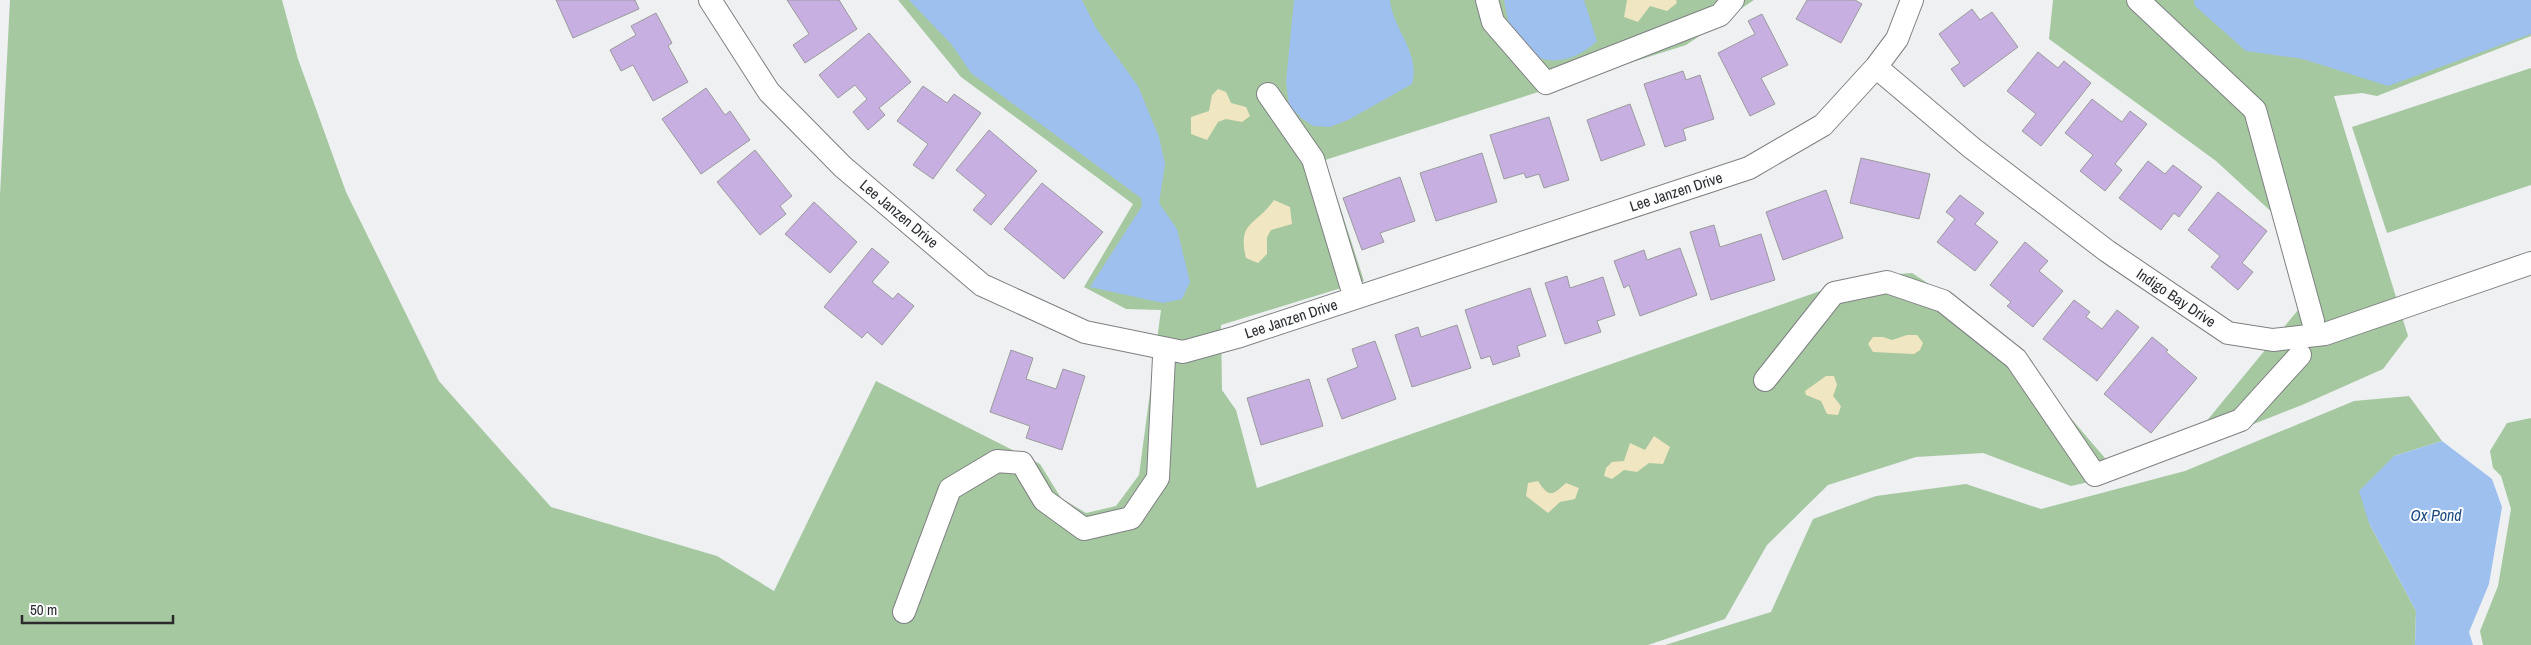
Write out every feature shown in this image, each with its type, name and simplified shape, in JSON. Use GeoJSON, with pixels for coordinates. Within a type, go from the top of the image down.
{"type":"FeatureCollection","features":[{"type":"Feature","properties":{"kind":"street","name":"Lee Janzen Drive"},"geometry":{"type":"LineString","coordinates":[[710,0],[769,92],[843,168],[982,285],[1085,332],[1183,352],[1236,337],[1749,168],[1823,125],[1876,67],[1897,39],[1912,0]]}},
{"type":"Feature","properties":{"kind":"street"},"geometry":{"type":"LineString","coordinates":[[1487,0],[1493,22],[1546,83],[1720,15],[1733,0]]}},
{"type":"Feature","properties":{"kind":"street"},"geometry":{"type":"LineString","coordinates":[[2138,0],[2255,110],[2314,321]]}},
{"type":"Feature","properties":{"kind":"street","name":"Indigo Bay Drive"},"geometry":{"type":"LineString","coordinates":[[1876,67],[1972,148],[2107,251],[2228,334],[2273,340],[2325,334],[2531,263]]}},
{"type":"Feature","properties":{"kind":"street"},"geometry":{"type":"LineString","coordinates":[[1268,94],[1313,159],[1353,292]]}},
{"type":"Feature","properties":{"kind":"street"},"geometry":{"type":"LineString","coordinates":[[1765,380],[1834,293],[1888,282],[1943,301],[2016,359],[2096,475],[2241,420],[2300,355]]}},
{"type":"Feature","properties":{"kind":"street"},"geometry":{"type":"LineString","coordinates":[[904,612],[950,489],[997,461],[1022,463],[1044,500],[1084,529],[1131,518],[1158,478],[1164,357]]}},
{"type":"Feature","properties":{"kind":"green space"},"geometry":{"type":"Polygon","coordinates":[[[10,0],[282,0],[298,59],[346,192],[439,381],[551,507],[717,556],[774,591],[876,381],[1040,464],[1061,498],[1086,513],[1116,506],[1139,475],[1161,310],[1126,309],[1084,287],[1133,204],[961,77],[898,0],[1754,0],[1686,45],[1325,160],[1364,281],[1221,325],[1222,390],[1236,410],[1257,488],[1860,277],[1912,273],[1969,310],[2022,361],[2110,464],[2200,429],[2298,310],[2276,216],[2216,161],[2049,39],[2053,0],[2531,0],[2531,36],[2377,96],[2362,93],[2334,96],[2408,336],[2383,369],[2302,405],[2129,473],[2071,486],[1983,453],[1916,457],[1828,485],[1767,545],[1725,619],[1648,645],[0,645],[0,195],[10,0]]]}},
{"type":"Feature","properties":{"kind":"green space"},"geometry":{"type":"Polygon","coordinates":[[[2531,68],[2531,185],[2387,233],[2352,127],[2531,68]]]}},
{"type":"Feature","properties":{"kind":"green space","name":"Ox Pond"},"geometry":{"type":"Polygon","coordinates":[[[2409,396],[2442,441],[2394,456],[2369,523],[2416,611],[2415,645],[1665,645],[1771,612],[1813,519],[1876,496],[1966,484],[2041,509],[2185,471],[2354,401],[2409,396]]]}},
{"type":"Feature","properties":{"kind":"green space"},"geometry":{"type":"Polygon","coordinates":[[[2531,418],[2531,645],[2483,645],[2480,631],[2498,586],[2511,509],[2501,476],[2493,468],[2490,451],[2507,423],[2531,418]]]}},
{"type":"Feature","properties":{"kind":"sand"},"geometry":{"type":"Polygon","coordinates":[[[1627,0],[1676,0],[1677,3],[1667,11],[1650,6],[1638,22],[1624,17],[1627,0]]]}},
{"type":"Feature","properties":{"kind":"sand"},"geometry":{"type":"Polygon","coordinates":[[[1218,89],[1226,92],[1231,103],[1246,107],[1250,116],[1242,122],[1226,119],[1218,122],[1207,140],[1191,134],[1191,117],[1209,111],[1212,95],[1218,89]]]}},
{"type":"Feature","properties":{"kind":"sand"},"geometry":{"type":"Polygon","coordinates":[[[1274,200],[1290,207],[1292,224],[1271,230],[1267,237],[1267,254],[1258,263],[1246,258],[1244,237],[1250,225],[1274,200]]]}},
{"type":"Feature","properties":{"kind":"sand"},"geometry":{"type":"Polygon","coordinates":[[[1907,335],[1917,335],[1923,343],[1920,350],[1914,354],[1873,352],[1868,344],[1873,337],[1883,337],[1892,340],[1907,335]]]}},
{"type":"Feature","properties":{"kind":"sand"},"geometry":{"type":"Polygon","coordinates":[[[1826,376],[1834,376],[1837,385],[1833,396],[1841,406],[1838,415],[1827,414],[1821,401],[1806,395],[1805,391],[1826,376]]]}},
{"type":"Feature","properties":{"kind":"sand"},"geometry":{"type":"Polygon","coordinates":[[[1654,436],[1670,447],[1663,464],[1649,463],[1637,472],[1624,470],[1612,479],[1604,476],[1606,468],[1612,462],[1624,461],[1630,443],[1645,450],[1654,436]]]}},
{"type":"Feature","properties":{"kind":"sand"},"geometry":{"type":"Polygon","coordinates":[[[1538,481],[1548,493],[1554,493],[1566,483],[1579,488],[1575,499],[1560,502],[1548,513],[1526,496],[1528,483],[1538,481]]]}},
{"type":"Feature","properties":{"kind":"water"},"geometry":{"type":"Polygon","coordinates":[[[909,0],[1082,0],[1096,28],[1138,86],[1159,137],[1165,164],[1159,203],[1177,229],[1190,282],[1182,299],[1163,303],[1090,287],[1142,206],[1141,198],[971,73],[952,45],[909,0]]]}},
{"type":"Feature","properties":{"kind":"water"},"geometry":{"type":"Polygon","coordinates":[[[1294,0],[1390,0],[1392,11],[1413,62],[1412,84],[1348,120],[1330,127],[1313,126],[1301,118],[1289,105],[1286,82],[1294,0]]]}},
{"type":"Feature","properties":{"kind":"water"},"geometry":{"type":"Polygon","coordinates":[[[1504,0],[1584,0],[1597,41],[1587,49],[1565,59],[1543,59],[1533,55],[1515,37],[1508,19],[1504,0]]]}},
{"type":"Feature","properties":{"kind":"water"},"geometry":{"type":"Polygon","coordinates":[[[2194,0],[2531,0],[2531,34],[2388,86],[2303,59],[2246,51],[2195,6],[2194,0]]]}},
{"type":"Feature","properties":{"kind":"water","name":"Ox Pond"},"geometry":{"type":"Polygon","coordinates":[[[2442,441],[2492,479],[2502,507],[2489,584],[2469,632],[2473,645],[2415,645],[2416,611],[2369,523],[2359,491],[2394,456],[2442,441]]]}},
{"type":"Feature","properties":{"kind":"building"},"geometry":{"type":"Polygon","coordinates":[[[556,0],[635,0],[639,9],[573,38],[556,0]]]}},
{"type":"Feature","properties":{"kind":"building"},"geometry":{"type":"Polygon","coordinates":[[[787,0],[839,0],[857,29],[805,63],[793,45],[809,34],[787,0]]]}},
{"type":"Feature","properties":{"kind":"building"},"geometry":{"type":"Polygon","coordinates":[[[1807,0],[1855,0],[1862,4],[1841,43],[1796,19],[1807,0]]]}},
{"type":"Feature","properties":{"kind":"building"},"geometry":{"type":"Polygon","coordinates":[[[1972,9],[1980,20],[1992,12],[2018,47],[1964,87],[1951,69],[1960,63],[1939,34],[1972,9]]]}},
{"type":"Feature","properties":{"kind":"building"},"geometry":{"type":"Polygon","coordinates":[[[656,13],[672,43],[668,46],[688,82],[653,101],[633,65],[621,71],[610,50],[636,35],[631,26],[656,13]]]}},
{"type":"Feature","properties":{"kind":"building"},"geometry":{"type":"Polygon","coordinates":[[[1762,14],[1788,65],[1761,78],[1775,104],[1750,116],[1718,53],[1755,34],[1748,21],[1762,14]]]}},
{"type":"Feature","properties":{"kind":"building"},"geometry":{"type":"Polygon","coordinates":[[[869,33],[911,82],[879,108],[885,115],[868,130],[853,112],[867,99],[855,85],[838,98],[819,75],[869,33]]]}},
{"type":"Feature","properties":{"kind":"building"},"geometry":{"type":"Polygon","coordinates":[[[2038,52],[2058,68],[2064,61],[2091,83],[2041,146],[2022,131],[2036,114],[2007,91],[2038,52]]]}},
{"type":"Feature","properties":{"kind":"building"},"geometry":{"type":"Polygon","coordinates":[[[1683,71],[1686,80],[1700,75],[1714,119],[1683,129],[1686,140],[1665,147],[1644,84],[1683,71]]]}},
{"type":"Feature","properties":{"kind":"building"},"geometry":{"type":"Polygon","coordinates":[[[923,86],[947,103],[954,94],[981,113],[933,179],[913,165],[928,144],[897,121],[923,86]]]}},
{"type":"Feature","properties":{"kind":"building"},"geometry":{"type":"Polygon","coordinates":[[[706,88],[725,115],[730,111],[750,140],[701,174],[662,119],[706,88]]]}},
{"type":"Feature","properties":{"kind":"building"},"geometry":{"type":"Polygon","coordinates":[[[2092,99],[2122,122],[2130,111],[2147,124],[2115,164],[2122,170],[2105,191],[2080,171],[2093,155],[2065,133],[2092,99]]]}},
{"type":"Feature","properties":{"kind":"building"},"geometry":{"type":"Polygon","coordinates":[[[1630,104],[1645,145],[1601,161],[1587,120],[1630,104]]]}},
{"type":"Feature","properties":{"kind":"building"},"geometry":{"type":"Polygon","coordinates":[[[1549,117],[1569,180],[1544,188],[1539,174],[1526,178],[1524,173],[1504,179],[1490,135],[1549,117]]]}},
{"type":"Feature","properties":{"kind":"building"},"geometry":{"type":"Polygon","coordinates":[[[989,130],[1037,171],[991,225],[973,210],[986,195],[956,170],[989,130]]]}},
{"type":"Feature","properties":{"kind":"building"},"geometry":{"type":"Polygon","coordinates":[[[755,150],[792,196],[780,206],[786,214],[760,235],[717,182],[755,150]]]}},
{"type":"Feature","properties":{"kind":"building"},"geometry":{"type":"Polygon","coordinates":[[[1482,153],[1497,202],[1436,221],[1420,173],[1482,153]]]}},
{"type":"Feature","properties":{"kind":"building"},"geometry":{"type":"Polygon","coordinates":[[[1861,158],[1930,174],[1919,219],[1850,203],[1861,158]]]}},
{"type":"Feature","properties":{"kind":"building"},"geometry":{"type":"Polygon","coordinates":[[[2148,161],[2165,174],[2173,165],[2202,187],[2179,217],[2174,213],[2161,230],[2119,198],[2148,161]]]}},
{"type":"Feature","properties":{"kind":"building"},"geometry":{"type":"Polygon","coordinates":[[[1400,177],[1415,221],[1380,233],[1384,242],[1362,250],[1343,198],[1400,177]]]}},
{"type":"Feature","properties":{"kind":"building"},"geometry":{"type":"Polygon","coordinates":[[[1042,183],[1103,232],[1064,279],[1004,229],[1042,183]]]}},
{"type":"Feature","properties":{"kind":"building"},"geometry":{"type":"Polygon","coordinates":[[[1826,190],[1843,238],[1783,260],[1766,212],[1826,190]]]}},
{"type":"Feature","properties":{"kind":"building"},"geometry":{"type":"Polygon","coordinates":[[[2218,192],[2267,231],[2242,263],[2253,272],[2238,290],[2211,267],[2220,256],[2188,230],[2218,192]]]}},
{"type":"Feature","properties":{"kind":"building"},"geometry":{"type":"Polygon","coordinates":[[[1960,195],[1984,213],[1975,224],[1998,242],[1975,271],[1937,242],[1955,219],[1946,212],[1960,195]]]}},
{"type":"Feature","properties":{"kind":"building"},"geometry":{"type":"Polygon","coordinates":[[[814,202],[857,242],[830,273],[785,234],[814,202]]]}},
{"type":"Feature","properties":{"kind":"building"},"geometry":{"type":"Polygon","coordinates":[[[1714,225],[1720,247],[1761,234],[1775,280],[1711,300],[1690,232],[1714,225]]]}},
{"type":"Feature","properties":{"kind":"building"},"geometry":{"type":"Polygon","coordinates":[[[2025,242],[2048,261],[2039,271],[2063,291],[2033,327],[2007,306],[2011,302],[1990,285],[2025,242]]]}},
{"type":"Feature","properties":{"kind":"building"},"geometry":{"type":"Polygon","coordinates":[[[872,248],[889,262],[872,282],[893,299],[898,293],[914,306],[882,345],[867,332],[862,338],[824,307],[872,248]]]}},
{"type":"Feature","properties":{"kind":"building"},"geometry":{"type":"Polygon","coordinates":[[[1680,248],[1697,295],[1640,316],[1629,285],[1624,288],[1614,261],[1644,250],[1647,260],[1680,248]]]}},
{"type":"Feature","properties":{"kind":"building"},"geometry":{"type":"Polygon","coordinates":[[[1567,276],[1570,288],[1603,277],[1615,315],[1597,321],[1601,332],[1565,344],[1545,283],[1567,276]]]}},
{"type":"Feature","properties":{"kind":"building"},"geometry":{"type":"Polygon","coordinates":[[[1530,288],[1546,336],[1517,346],[1520,356],[1493,365],[1490,356],[1481,359],[1465,310],[1530,288]]]}},
{"type":"Feature","properties":{"kind":"building"},"geometry":{"type":"Polygon","coordinates":[[[2074,300],[2090,312],[2086,317],[2102,329],[2117,310],[2139,327],[2097,381],[2043,339],[2074,300]]]}},
{"type":"Feature","properties":{"kind":"building"},"geometry":{"type":"Polygon","coordinates":[[[1457,325],[1471,368],[1412,387],[1395,335],[1418,327],[1421,337],[1457,325]]]}},
{"type":"Feature","properties":{"kind":"building"},"geometry":{"type":"Polygon","coordinates":[[[2152,337],[2168,350],[2166,352],[2197,378],[2151,433],[2104,394],[2152,337]]]}},
{"type":"Feature","properties":{"kind":"building"},"geometry":{"type":"Polygon","coordinates":[[[1375,341],[1396,399],[1342,419],[1327,379],[1358,367],[1352,349],[1375,341]]]}},
{"type":"Feature","properties":{"kind":"building"},"geometry":{"type":"Polygon","coordinates":[[[1011,350],[1033,358],[1026,379],[1056,389],[1063,369],[1085,376],[1062,450],[1026,438],[1030,426],[990,412],[1011,350]]]}},
{"type":"Feature","properties":{"kind":"building"},"geometry":{"type":"Polygon","coordinates":[[[1309,379],[1323,426],[1261,445],[1247,398],[1309,379]]]}}]}
